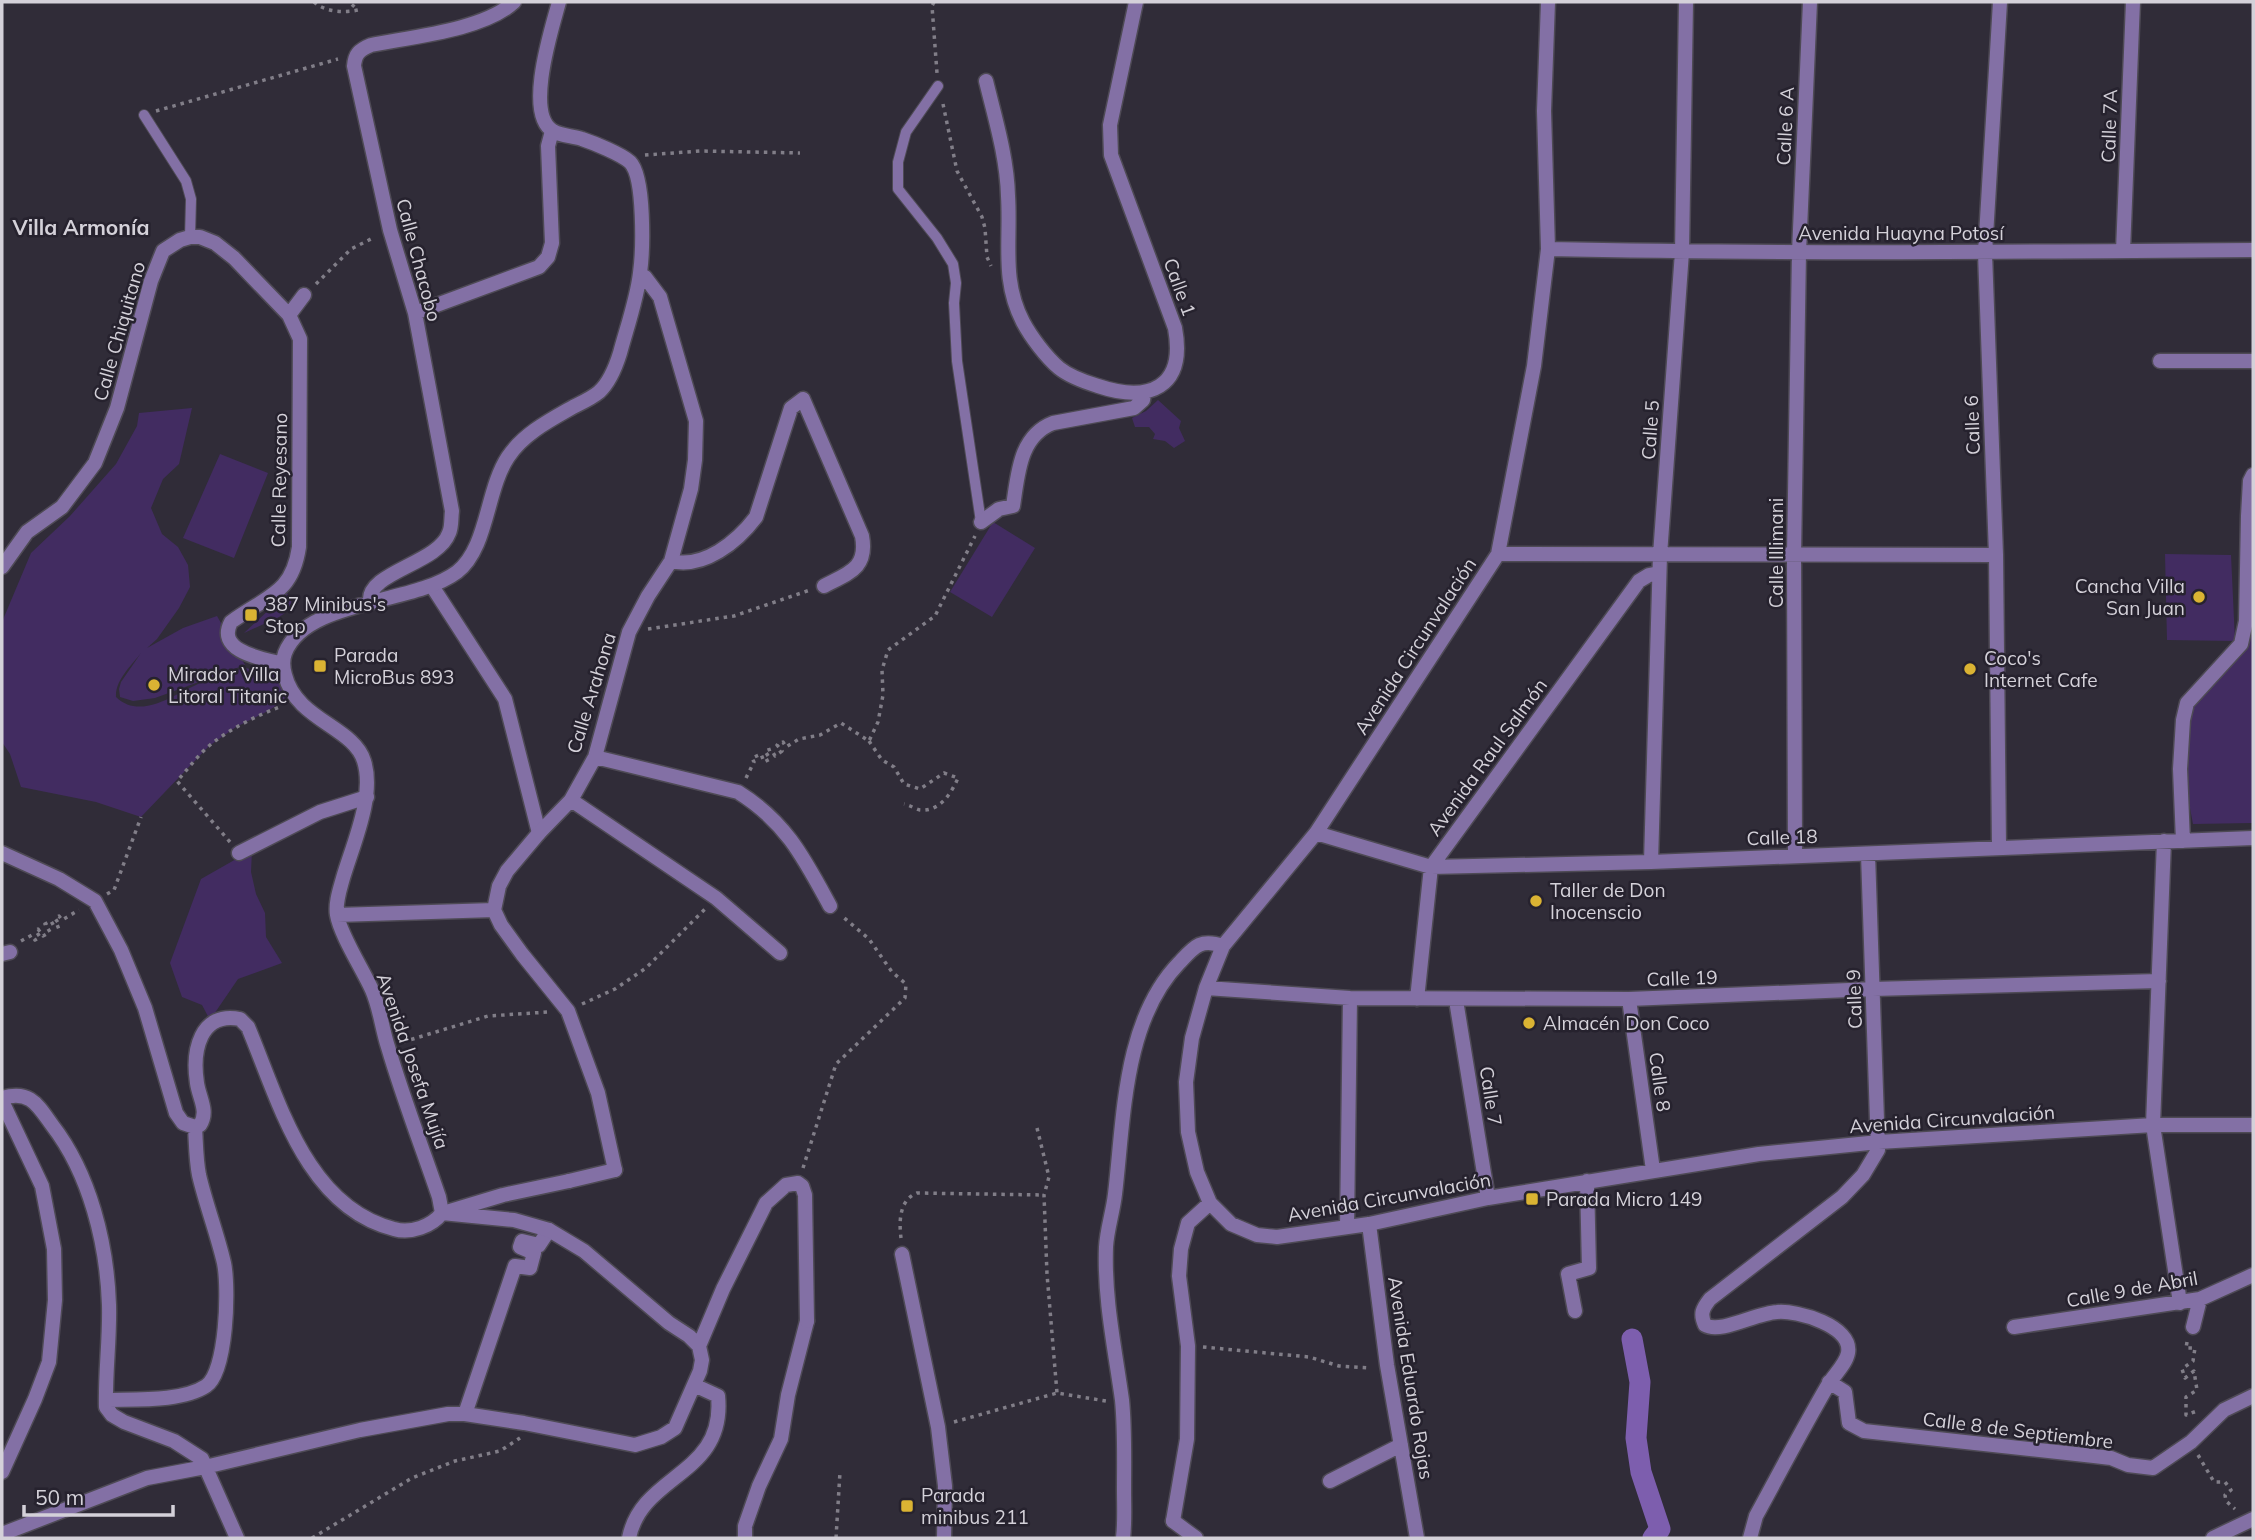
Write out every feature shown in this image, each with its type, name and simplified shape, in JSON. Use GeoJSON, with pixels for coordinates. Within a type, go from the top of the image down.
{"type":"FeatureCollection","features":[{"type":"Feature","properties":{"kind":"street"},"geometry":{"type":"LineString","coordinates":[[356,54],[371,45],[480,22],[508,8],[514,2]]}},
{"type":"Feature","properties":{"kind":"street"},"geometry":{"type":"LineString","coordinates":[[415,313],[539,267],[548,257],[552,243],[548,145],[552,131],[542,111],[540,89],[542,67],[559,2]]}},
{"type":"Feature","properties":{"kind":"street","name":"Calle 1"},"geometry":{"type":"LineString","coordinates":[[981,522],[999,509],[1013,506],[1021,457],[1041,428],[1053,423],[1134,408],[1140,404],[1144,394],[1169,379],[1178,345],[1175,328],[1111,155],[1110,125],[1136,2]]}},
{"type":"Feature","properties":{"kind":"street","name":"Avenida Circunvalación"},"geometry":{"type":"LineString","coordinates":[[1548,2],[1544,111],[1548,248],[1534,366],[1498,554],[1316,833],[1223,946],[1206,988],[1192,1038],[1186,1082],[1188,1132],[1197,1172],[1210,1203],[1231,1224],[1257,1235],[1278,1237],[1369,1224],[1488,1198],[1759,1154],[1879,1142],[2153,1125],[2253,1125]]}},
{"type":"Feature","properties":{"kind":"street","name":"Calle 5"},"geometry":{"type":"LineString","coordinates":[[1651,862],[1659,573],[1682,252],[1686,2]]}},
{"type":"Feature","properties":{"kind":"street","name":"Calle 6 A"},"geometry":{"type":"LineString","coordinates":[[1798,252],[1810,2]]}},
{"type":"Feature","properties":{"kind":"street","name":"Calle 6"},"geometry":{"type":"LineString","coordinates":[[1999,847],[1996,555],[1985,253],[2000,2]]}},
{"type":"Feature","properties":{"kind":"street","name":"Calle 7A"},"geometry":{"type":"LineString","coordinates":[[2123,251],[2133,2]]}},
{"type":"Feature","properties":{"kind":"street","name":"Calle Chacobo"},"geometry":{"type":"LineString","coordinates":[[356,54],[354,66],[390,230],[415,313],[452,511],[449,534],[440,547],[378,583],[369,596],[370,603]]}},
{"type":"Feature","properties":{"kind":"street"},"geometry":{"type":"LineString","coordinates":[[986,80],[1001,141],[1009,195],[1009,274],[1012,298],[1024,325],[1059,368],[1106,389],[1144,394]]}},
{"type":"Feature","properties":{"kind":"street"},"geometry":{"type":"LineString","coordinates":[[195,1127],[202,1122],[204,1115],[197,1083],[197,1053],[202,1033],[212,1021],[221,1017],[240,1019],[248,1027],[293,1135],[308,1163],[331,1191],[364,1219],[399,1231],[419,1228],[436,1222],[442,1213],[503,1195],[615,1170],[598,1093],[568,1011],[500,925],[494,910],[337,915],[339,892],[367,797],[367,773],[363,756],[355,745],[319,720],[297,700],[286,681],[283,664],[284,655],[300,631],[313,622],[432,586],[459,570],[474,553],[493,489],[508,456],[530,434],[599,393],[610,378],[619,356],[640,274],[642,225],[639,191],[631,163],[583,139],[552,131]]}},
{"type":"Feature","properties":{"kind":"street"},"geometry":{"type":"LineString","coordinates":[[190,237],[200,237],[215,243],[234,258],[289,316],[304,295]]}},
{"type":"Feature","properties":{"kind":"street","name":"Calle Chiquitano"},"geometry":{"type":"LineString","coordinates":[[2,567],[27,532],[62,507],[95,463],[117,408],[150,281],[163,251],[190,237]]}},
{"type":"Feature","properties":{"kind":"street","name":"Avenida Huayna Potosí"},"geometry":{"type":"LineString","coordinates":[[1548,248],[1682,252],[1985,253],[2253,250]]}},
{"type":"Feature","properties":{"kind":"street","name":"Calle Illimani"},"geometry":{"type":"LineString","coordinates":[[1795,855],[1794,555],[1798,252]]}},
{"type":"Feature","properties":{"kind":"street","name":"Calle Arahona"},"geometry":{"type":"LineString","coordinates":[[494,910],[499,886],[508,871],[571,800],[594,757],[629,632],[671,561],[691,489],[696,421],[660,297],[640,274]]}},
{"type":"Feature","properties":{"kind":"street","name":"Calle Reyesano"},"geometry":{"type":"LineString","coordinates":[[283,664],[242,653],[232,645],[228,635],[232,622],[282,589],[292,576],[296,564],[299,547],[300,339],[289,316]]}},
{"type":"Feature","properties":{"kind":"street"},"geometry":{"type":"LineString","coordinates":[[2160,361],[2253,361]]}},
{"type":"Feature","properties":{"kind":"street"},"geometry":{"type":"LineString","coordinates":[[671,561],[682,563],[709,555],[733,542],[747,530],[756,517],[791,408],[803,399],[862,536],[865,552],[855,570],[824,586]]}},
{"type":"Feature","properties":{"kind":"street"},"geometry":{"type":"LineString","coordinates":[[2183,841],[2180,769],[2183,720],[2187,703],[2241,644],[2246,621],[2249,492],[2253,475]]}},
{"type":"Feature","properties":{"kind":"street"},"geometry":{"type":"LineString","coordinates":[[1498,554],[1996,555]]}},
{"type":"Feature","properties":{"kind":"street","name":"Avenida Raul Salmón"},"geometry":{"type":"LineString","coordinates":[[1417,999],[1431,867],[1639,581],[1659,573]]}},
{"type":"Feature","properties":{"kind":"street"},"geometry":{"type":"LineString","coordinates":[[432,586],[505,699],[539,833]]}},
{"type":"Feature","properties":{"kind":"street"},"geometry":{"type":"LineString","coordinates":[[594,757],[738,792],[754,802],[776,821],[801,852],[830,906]]}},
{"type":"Feature","properties":{"kind":"street"},"geometry":{"type":"LineString","coordinates":[[239,853],[320,812],[367,797]]}},
{"type":"Feature","properties":{"kind":"street"},"geometry":{"type":"LineString","coordinates":[[571,800],[716,898],[780,953]]}},
{"type":"Feature","properties":{"kind":"street","name":"Calle 18"},"geometry":{"type":"LineString","coordinates":[[1316,833],[1431,867],[1651,862],[2253,838]]}},
{"type":"Feature","properties":{"kind":"street"},"geometry":{"type":"LineString","coordinates":[[2164,841],[2153,1125],[2180,1303]]}},
{"type":"Feature","properties":{"kind":"street"},"geometry":{"type":"LineString","coordinates":[[2,853],[59,879],[95,901],[121,950],[145,1008],[176,1113],[183,1123],[195,1127]]}},
{"type":"Feature","properties":{"kind":"street","name":"Calle 9"},"geometry":{"type":"LineString","coordinates":[[1868,854],[1879,1142]]}},
{"type":"Feature","properties":{"kind":"street","name":"Avenida Josefa Mujía"},"geometry":{"type":"LineString","coordinates":[[337,915],[373,993],[387,1047],[439,1197],[442,1213]]}},
{"type":"Feature","properties":{"kind":"street"},"geometry":{"type":"LineString","coordinates":[[1123,1538],[1122,1404],[1107,1293],[1106,1244],[1115,1197],[1133,1053],[1145,1014],[1170,971],[1193,947],[1211,941],[1223,946]]}},
{"type":"Feature","properties":{"kind":"street","name":"Calle 19"},"geometry":{"type":"LineString","coordinates":[[1206,988],[1350,998],[1629,999],[2158,981]]}},
{"type":"Feature","properties":{"kind":"street"},"geometry":{"type":"LineString","coordinates":[[1347,1227],[1350,998]]}},
{"type":"Feature","properties":{"kind":"street","name":"Calle 8"},"geometry":{"type":"LineString","coordinates":[[1629,999],[1653,1170]]}},
{"type":"Feature","properties":{"kind":"street","name":"Calle 7"},"geometry":{"type":"LineString","coordinates":[[1456,1000],[1488,1198]]}},
{"type":"Feature","properties":{"kind":"street"},"geometry":{"type":"LineString","coordinates":[[2,1472],[49,1362],[55,1300],[54,1249],[42,1186],[2,1099],[22,1095],[40,1108],[60,1135],[89,1198],[103,1249],[109,1306],[106,1407],[112,1415],[190,1449],[202,1459],[237,1538]]}},
{"type":"Feature","properties":{"kind":"street"},"geometry":{"type":"LineString","coordinates":[[106,1400],[164,1398],[194,1393],[208,1385],[216,1376],[225,1328],[224,1266],[199,1172],[195,1127]]}},
{"type":"Feature","properties":{"kind":"street"},"geometry":{"type":"LineString","coordinates":[[1750,1538],[1756,1516],[1829,1382],[1848,1355],[1848,1343],[1844,1336],[1805,1315],[1780,1311],[1760,1314],[1720,1328],[1710,1328],[1704,1325],[1702,1309],[1710,1299],[1842,1197],[1868,1168],[1878,1150],[1879,1142]]}},
{"type":"Feature","properties":{"kind":"street"},"geometry":{"type":"LineString","coordinates":[[1574,1311],[1568,1275],[1589,1268],[1587,1181]]}},
{"type":"Feature","properties":{"kind":"street"},"geometry":{"type":"LineString","coordinates":[[2,1534],[147,1478],[360,1430],[448,1414],[524,1423],[635,1445],[661,1437],[675,1428],[702,1360],[699,1346],[723,1289],[766,1203],[786,1185],[798,1184],[806,1195],[807,1321],[788,1395],[782,1439],[745,1526],[745,1538]]}},
{"type":"Feature","properties":{"kind":"street"},"geometry":{"type":"LineString","coordinates":[[1196,1538],[1173,1521],[1187,1439],[1188,1346],[1179,1276],[1182,1237],[1188,1223],[1210,1203]]}},
{"type":"Feature","properties":{"kind":"street"},"geometry":{"type":"LineString","coordinates":[[442,1213],[514,1220],[549,1230],[584,1251],[699,1346]]}},
{"type":"Feature","properties":{"kind":"street","name":"Avenida Eduardo Rojas"},"geometry":{"type":"LineString","coordinates":[[1369,1224],[1387,1365],[1416,1538]]}},
{"type":"Feature","properties":{"kind":"street"},"geometry":{"type":"LineString","coordinates":[[465,1414],[515,1266],[530,1268],[534,1254],[520,1247],[522,1241],[539,1245],[549,1230]]}},
{"type":"Feature","properties":{"kind":"street"},"geometry":{"type":"LineString","coordinates":[[902,1254],[938,1426],[945,1486],[944,1538]]}},
{"type":"Feature","properties":{"kind":"street","name":"Calle 9 de Abril"},"geometry":{"type":"LineString","coordinates":[[2014,1326],[2200,1299],[2253,1275]]}},
{"type":"Feature","properties":{"kind":"street"},"geometry":{"type":"LineString","coordinates":[[2193,1328],[2200,1299]]}},
{"type":"Feature","properties":{"kind":"street","name":"Calle 8 de Septiembre"},"geometry":{"type":"LineString","coordinates":[[1829,1382],[1845,1392],[1849,1423],[1864,1431],[2094,1456],[2142,1468],[2153,1468],[2190,1443],[2224,1410],[2253,1396]]}},
{"type":"Feature","properties":{"kind":"street"},"geometry":{"type":"LineString","coordinates":[[629,1538],[638,1513],[650,1498],[689,1467],[711,1442],[717,1421],[719,1396],[694,1385]]}},
{"type":"Feature","properties":{"kind":"street"},"geometry":{"type":"LineString","coordinates":[[1330,1481],[1401,1445]]}},
{"type":"Feature","properties":{"kind":"street"},"geometry":{"type":"LineString","coordinates":[[2219,1535],[2253,1519]]}},
{"type":"Feature","properties":{"kind":"lane"},"geometry":{"type":"LineString","coordinates":[[938,86],[906,132],[898,162],[898,189],[937,237],[953,264],[956,283],[954,303],[957,361],[981,522]]}},
{"type":"Feature","properties":{"kind":"lane"},"geometry":{"type":"LineString","coordinates":[[144,115],[186,181],[191,199],[190,237]]}},
{"type":"Feature","properties":{"kind":"path"},"geometry":{"type":"LineString","coordinates":[[314,2],[318,6],[345,13],[358,10],[349,2]]}},
{"type":"Feature","properties":{"kind":"path"},"geometry":{"type":"LineString","coordinates":[[934,2],[932,6],[938,86],[957,170],[985,229],[989,264],[1001,273],[1009,274]]}},
{"type":"Feature","properties":{"kind":"path"},"geometry":{"type":"LineString","coordinates":[[144,115],[356,54]]}},
{"type":"Feature","properties":{"kind":"path"},"geometry":{"type":"LineString","coordinates":[[631,163],[648,154],[701,151],[800,153]]}},
{"type":"Feature","properties":{"kind":"path"},"geometry":{"type":"LineString","coordinates":[[304,295],[351,249],[390,230]]}},
{"type":"Feature","properties":{"kind":"path"},"geometry":{"type":"LineString","coordinates":[[869,741],[878,722],[883,695],[882,670],[888,650],[935,616],[981,522]]}},
{"type":"Feature","properties":{"kind":"path"},"geometry":{"type":"LineString","coordinates":[[629,632],[734,616],[824,586]]}},
{"type":"Feature","properties":{"kind":"path"},"geometry":{"type":"LineString","coordinates":[[239,853],[177,781],[209,746],[221,737],[268,711],[297,700]]}},
{"type":"Feature","properties":{"kind":"path"},"geometry":{"type":"LineString","coordinates":[[738,792],[754,762],[752,758],[761,754],[764,762],[770,760],[765,751],[771,749],[775,756],[782,751],[777,745],[783,743],[786,747],[799,739],[820,735],[841,723],[869,741],[882,760],[894,767],[904,784],[920,789],[944,773],[958,778],[948,798],[934,807],[921,810],[904,804]]}},
{"type":"Feature","properties":{"kind":"path"},"geometry":{"type":"LineString","coordinates":[[6,953],[7,947],[15,944],[18,949],[24,947],[21,941],[32,935],[35,940],[40,937],[36,931],[38,929],[43,936],[50,932],[45,924],[51,921],[55,928],[60,926],[55,918],[60,916],[62,920],[114,890],[141,817]]}},
{"type":"Feature","properties":{"kind":"path"},"geometry":{"type":"LineString","coordinates":[[798,1184],[836,1064],[905,998],[906,984],[892,972],[869,939],[830,906]]}},
{"type":"Feature","properties":{"kind":"path"},"geometry":{"type":"LineString","coordinates":[[1037,1128],[1049,1177],[1044,1195],[1047,1273],[1057,1392]]}},
{"type":"Feature","properties":{"kind":"path"},"geometry":{"type":"LineString","coordinates":[[902,1254],[899,1223],[906,1201],[917,1193],[1044,1195]]}},
{"type":"Feature","properties":{"kind":"path"},"geometry":{"type":"LineString","coordinates":[[2193,1328],[2187,1336],[2186,1349],[2194,1348],[2193,1361],[2182,1369],[2185,1378],[2194,1371],[2197,1390],[2186,1397],[2186,1415],[2197,1411],[2198,1415],[2188,1423],[2190,1443],[2214,1482],[2225,1482],[2231,1490],[2225,1495],[2226,1501],[2235,1509],[2225,1514],[2219,1535]]}},
{"type":"Feature","properties":{"kind":"path"},"geometry":{"type":"LineString","coordinates":[[1188,1346],[1309,1357],[1339,1366],[1359,1368],[1387,1365]]}},
{"type":"Feature","properties":{"kind":"path"},"geometry":{"type":"LineString","coordinates":[[938,1426],[1057,1392],[1122,1404]]}},
{"type":"Feature","properties":{"kind":"path"},"geometry":{"type":"LineString","coordinates":[[312,1538],[412,1478],[455,1461],[500,1451],[519,1440],[524,1423]]}},
{"type":"Feature","properties":{"kind":"path"},"geometry":{"type":"LineString","coordinates":[[836,1538],[841,1472]]}},
{"type":"Feature","properties":{"kind":"shaded area"},"geometry":{"type":"Polygon","coordinates":[[[1158,400],[1181,421],[1179,428],[1185,441],[1174,448],[1165,441],[1153,439],[1155,434],[1149,427],[1135,427],[1132,418],[1146,411],[1158,400]]]}},
{"type":"Feature","properties":{"kind":"shaded area"},"geometry":{"type":"Polygon","coordinates":[[[192,408],[179,464],[163,479],[151,508],[162,534],[178,547],[188,565],[190,587],[179,608],[157,639],[147,648],[183,628],[217,616],[245,665],[155,698],[133,701],[120,697],[121,682],[141,653],[121,679],[116,697],[138,707],[150,705],[244,667],[269,677],[280,671],[300,689],[209,746],[141,817],[96,802],[21,787],[10,754],[2,742],[2,622],[31,553],[70,516],[116,464],[137,426],[139,413],[192,408]]]}},
{"type":"Feature","properties":{"kind":"shaded area"},"geometry":{"type":"Polygon","coordinates":[[[220,454],[268,473],[234,558],[183,538],[220,454]]]}},
{"type":"Feature","properties":{"kind":"shaded area"},"geometry":{"type":"Polygon","coordinates":[[[993,522],[1035,548],[992,617],[950,592],[993,522]]]}},
{"type":"Feature","properties":{"kind":"shaded area","name":"Cancha Villa San Juan"},"geometry":{"type":"Polygon","coordinates":[[[2165,554],[2231,555],[2235,641],[2167,640],[2165,554]]]}},
{"type":"Feature","properties":{"kind":"shaded area"},"geometry":{"type":"Polygon","coordinates":[[[2253,567],[2253,823],[2193,824],[2189,803],[2186,717],[2189,709],[2240,653],[2253,567]]]}},
{"type":"Feature","properties":{"kind":"shaded area"},"geometry":{"type":"Polygon","coordinates":[[[287,593],[294,607],[244,633],[287,593]]]}},
{"type":"Feature","properties":{"kind":"shaded area"},"geometry":{"type":"Polygon","coordinates":[[[252,850],[251,872],[256,894],[265,913],[266,937],[282,963],[238,979],[210,1020],[202,1005],[182,997],[170,963],[201,879],[252,850]]]}},
{"type":"Feature","properties":{"kind":"waterway"},"geometry":{"type":"LineString","coordinates":[[1632,1339],[1640,1382],[1636,1438],[1641,1472],[1660,1529],[1653,1538]]}},
{"type":"Feature","properties":{"kind":"place","name":"Cancha Villa San Juan"},"geometry":{"type":"Point","coordinates":[2199,597]}},
{"type":"Feature","properties":{"kind":"place","name":"387 Minibus's Stop"},"geometry":{"type":"Point","coordinates":[251,615]}},
{"type":"Feature","properties":{"kind":"place","name":"Parada MicroBus 893"},"geometry":{"type":"Point","coordinates":[320,666]}},
{"type":"Feature","properties":{"kind":"place","name":"Coco's Internet Cafe"},"geometry":{"type":"Point","coordinates":[1970,669]}},
{"type":"Feature","properties":{"kind":"place","name":"Mirador Villa Litoral Titanic"},"geometry":{"type":"Point","coordinates":[154,685]}},
{"type":"Feature","properties":{"kind":"place","name":"Taller de Don Inocenscio"},"geometry":{"type":"Point","coordinates":[1536,901]}},
{"type":"Feature","properties":{"kind":"place","name":"Almacén Don Coco"},"geometry":{"type":"Point","coordinates":[1529,1023]}},
{"type":"Feature","properties":{"kind":"place","name":"Parada Micro 149"},"geometry":{"type":"Point","coordinates":[1532,1199]}},
{"type":"Feature","properties":{"kind":"place","name":"Parada minibus 211"},"geometry":{"type":"Point","coordinates":[907,1506]}},
{"type":"Feature","properties":{"kind":"district","name":"Villa Armonía"},"geometry":{"type":"Point","coordinates":[81,228]}}]}
